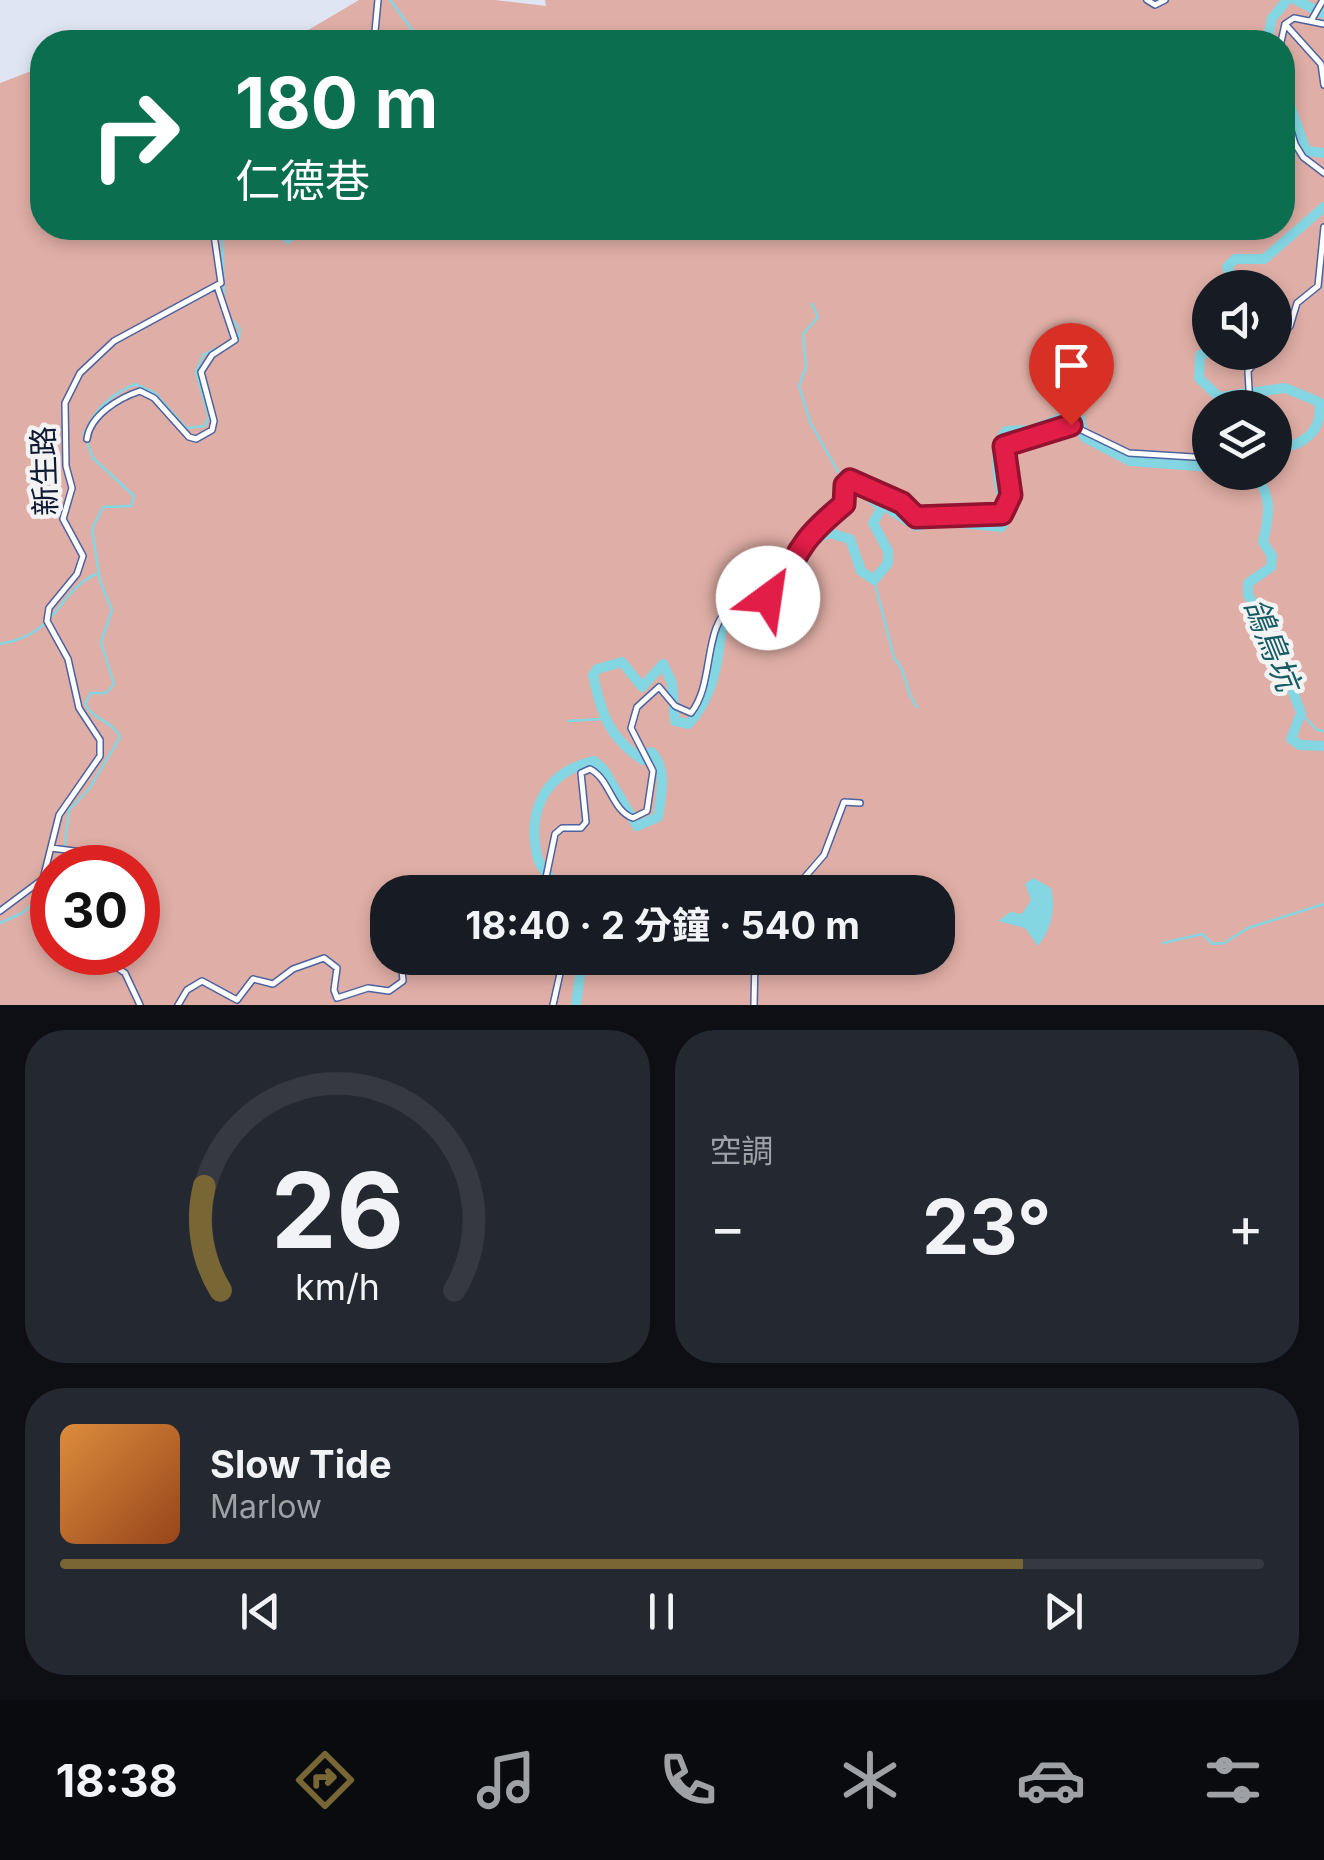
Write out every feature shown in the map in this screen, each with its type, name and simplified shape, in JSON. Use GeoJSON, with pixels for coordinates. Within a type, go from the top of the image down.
{"type":"FeatureCollection","features":[{"type":"Feature","properties":{"kind":"street"},"geometry":{"type":"LineString","coordinates":[[375,30],[378,0]]}},
{"type":"Feature","properties":{"kind":"street"},"geometry":{"type":"LineString","coordinates":[[1147,0],[1155,5],[1165,0]]}},
{"type":"Feature","properties":{"kind":"street"},"geometry":{"type":"LineString","coordinates":[[1311,21],[1324,2]]}},
{"type":"Feature","properties":{"kind":"street"},"geometry":{"type":"LineString","coordinates":[[1284,30],[1285,24],[1294,18],[1324,24]]}},
{"type":"Feature","properties":{"kind":"street"},"geometry":{"type":"LineString","coordinates":[[1285,24],[1290,30]]}},
{"type":"Feature","properties":{"kind":"street"},"geometry":{"type":"LineString","coordinates":[[1295,35],[1321,64],[1324,85]]}},
{"type":"Feature","properties":{"kind":"street"},"geometry":{"type":"LineString","coordinates":[[1295,144],[1303,157],[1324,173]]}},
{"type":"Feature","properties":{"kind":"street"},"geometry":{"type":"LineString","coordinates":[[1312,295],[1320,281],[1324,227]]}},
{"type":"Feature","properties":{"kind":"street"},"geometry":{"type":"LineString","coordinates":[[87,439],[96,419],[118,401],[140,391],[154,398],[189,437],[208,434],[214,421],[202,385],[203,364],[233,342],[232,324],[217,286],[221,283],[215,240]]}},
{"type":"Feature","properties":{"kind":"street","name":"新生路"},"geometry":{"type":"LineString","coordinates":[[53,845],[59,815],[100,756],[100,747],[82,718],[68,659],[48,624],[49,608],[77,574],[83,556],[64,518],[72,488],[64,424],[70,389],[80,373],[114,341],[217,286]]}},
{"type":"Feature","properties":{"kind":"street"},"geometry":{"type":"LineString","coordinates":[[1292,319],[1297,303],[1324,292]]}},
{"type":"Feature","properties":{"kind":"street"},"geometry":{"type":"LineString","coordinates":[[546,875],[555,834],[562,828],[581,828],[586,822],[580,778],[583,770],[600,774],[625,815],[633,818],[647,811],[652,770],[630,728],[637,707],[652,688],[659,686],[674,704],[692,713],[704,690],[724,612],[745,600],[768,598],[785,588],[796,551],[844,504],[845,485],[850,480],[902,503],[916,517],[1002,514],[1011,495],[1004,446],[1062,426],[1076,426],[1129,453],[1192,457]]}},
{"type":"Feature","properties":{"kind":"street"},"geometry":{"type":"LineString","coordinates":[[807,875],[824,855],[844,802],[860,804]]}},
{"type":"Feature","properties":{"kind":"street","name":"新生路"},"geometry":{"type":"LineString","coordinates":[[0,911],[30,889]]}},
{"type":"Feature","properties":{"kind":"street"},"geometry":{"type":"LineString","coordinates":[[178,1005],[187,990],[202,982],[219,986],[228,998],[237,1000],[253,979],[274,983],[293,969],[324,958],[336,968],[334,990],[337,998],[344,1000],[368,988],[389,991],[403,982],[402,975]]}},
{"type":"Feature","properties":{"kind":"street"},"geometry":{"type":"LineString","coordinates":[[125,975],[140,1005]]}},
{"type":"Feature","properties":{"kind":"street"},"geometry":{"type":"LineString","coordinates":[[553,1005],[560,975]]}},
{"type":"Feature","properties":{"kind":"street"},"geometry":{"type":"LineString","coordinates":[[754,1005],[755,975]]}},
{"type":"Feature","properties":{"kind":"shaded area"},"geometry":{"type":"Polygon","coordinates":[[[359,0],[495,0],[546,6],[545,0],[1324,0],[1324,1005],[0,1005],[0,83],[30,72],[30,240],[1295,240],[1295,30],[308,30],[359,0]]]}},
{"type":"Feature","properties":{"kind":"water"},"geometry":{"type":"Polygon","coordinates":[[[1033,878],[1051,888],[1053,904],[1046,933],[1038,946],[1025,928],[998,921],[1010,912],[1022,914],[1031,900],[1025,884],[1033,878]]]}},
{"type":"Feature","properties":{"kind":"waterway"},"geometry":{"type":"LineString","coordinates":[[390,0],[412,30]]}},
{"type":"Feature","properties":{"kind":"waterway","name":"鴿鳥坑"},"geometry":{"type":"LineString","coordinates":[[1270,30],[1272,18],[1287,0]]}},
{"type":"Feature","properties":{"kind":"waterway","name":"鴿鳥坑"},"geometry":{"type":"LineString","coordinates":[[1296,0],[1324,14]]}},
{"type":"Feature","properties":{"kind":"waterway","name":"鴿鳥坑"},"geometry":{"type":"LineString","coordinates":[[1295,120],[1306,151],[1324,153]]}},
{"type":"Feature","properties":{"kind":"waterway","name":"鴿鳥坑"},"geometry":{"type":"LineString","coordinates":[[1295,232],[1324,207]]}},
{"type":"Feature","properties":{"kind":"waterway"},"geometry":{"type":"LineString","coordinates":[[222,240],[224,299]]}},
{"type":"Feature","properties":{"kind":"waterway"},"geometry":{"type":"LineString","coordinates":[[284,240],[292,240]]}},
{"type":"Feature","properties":{"kind":"waterway","name":"鴿鳥坑"},"geometry":{"type":"LineString","coordinates":[[1228,270],[1235,259],[1264,259],[1286,240]]}},
{"type":"Feature","properties":{"kind":"waterway"},"geometry":{"type":"LineString","coordinates":[[812,304],[818,317],[803,334],[806,367],[799,386],[810,422],[840,475],[877,509]]}},
{"type":"Feature","properties":{"kind":"waterway"},"geometry":{"type":"LineString","coordinates":[[231,319],[240,329],[238,341]]}},
{"type":"Feature","properties":{"kind":"waterway"},"geometry":{"type":"LineString","coordinates":[[65,845],[69,810],[89,789],[120,737],[85,703],[91,693],[106,693],[114,684],[101,642],[112,610],[100,581],[92,529],[103,507],[131,506],[134,496],[93,458],[84,434],[104,404],[135,384],[155,393],[186,428],[204,426],[209,418],[196,372],[203,355],[221,346]]}},
{"type":"Feature","properties":{"kind":"waterway","name":"鴿鳥坑"},"geometry":{"type":"LineString","coordinates":[[1199,370],[1199,378],[1212,390]]}},
{"type":"Feature","properties":{"kind":"waterway","name":"鴿鳥坑"},"geometry":{"type":"LineString","coordinates":[[1270,390],[1290,390]]}},
{"type":"Feature","properties":{"kind":"waterway","name":"鴿鳥坑"},"geometry":{"type":"LineString","coordinates":[[1292,391],[1319,402],[1320,413],[1309,436],[1292,445]]}},
{"type":"Feature","properties":{"kind":"waterway"},"geometry":{"type":"LineString","coordinates":[[548,875],[538,859],[535,842],[537,810],[551,784],[577,766],[594,761],[604,770],[637,826],[658,817],[660,766],[651,752],[643,760],[631,752],[608,724],[593,675],[597,669],[622,662],[642,687],[663,664],[672,683],[675,721],[688,724],[699,711],[713,679],[725,592],[734,586],[764,608],[792,592],[803,579],[807,551],[815,540],[829,533],[850,539],[861,571],[874,580],[888,563],[888,551],[873,523],[883,505],[916,526],[939,521],[1001,527],[1009,513],[999,483],[997,459],[1006,431],[1031,430],[1072,414],[1080,418],[1084,437],[1130,461],[1192,466]]}},
{"type":"Feature","properties":{"kind":"waterway","name":"鴿鳥坑"},"geometry":{"type":"LineString","coordinates":[[1264,490],[1268,514],[1263,542],[1272,556],[1271,567],[1248,583],[1248,595],[1269,629],[1301,713],[1291,739],[1300,745],[1324,746]]}},
{"type":"Feature","properties":{"kind":"waterway"},"geometry":{"type":"LineString","coordinates":[[0,644],[34,632],[82,582],[96,574]]}},
{"type":"Feature","properties":{"kind":"waterway"},"geometry":{"type":"LineString","coordinates":[[874,580],[894,658],[917,707]]}},
{"type":"Feature","properties":{"kind":"waterway"},"geometry":{"type":"LineString","coordinates":[[1301,713],[1317,730],[1324,731]]}},
{"type":"Feature","properties":{"kind":"waterway"},"geometry":{"type":"LineString","coordinates":[[568,721],[603,719]]}},
{"type":"Feature","properties":{"kind":"waterway"},"geometry":{"type":"LineString","coordinates":[[542,875],[543,870]]}},
{"type":"Feature","properties":{"kind":"waterway"},"geometry":{"type":"LineString","coordinates":[[1163,943],[1202,934],[1213,944],[1224,943],[1248,928],[1324,904]]}},
{"type":"Feature","properties":{"kind":"waterway"},"geometry":{"type":"LineString","coordinates":[[0,923],[30,906]]}},
{"type":"Feature","properties":{"kind":"waterway"},"geometry":{"type":"LineString","coordinates":[[576,1005],[580,975]]}},
{"type":"Feature","properties":{"kind":"route"},"geometry":{"type":"LineString","coordinates":[[768,598],[785,588],[792,558],[802,542],[844,504],[845,485],[850,480],[902,503],[916,517],[952,512],[1002,514],[1011,495],[1002,454],[1004,446],[1019,438],[1071,425]]}}]}
